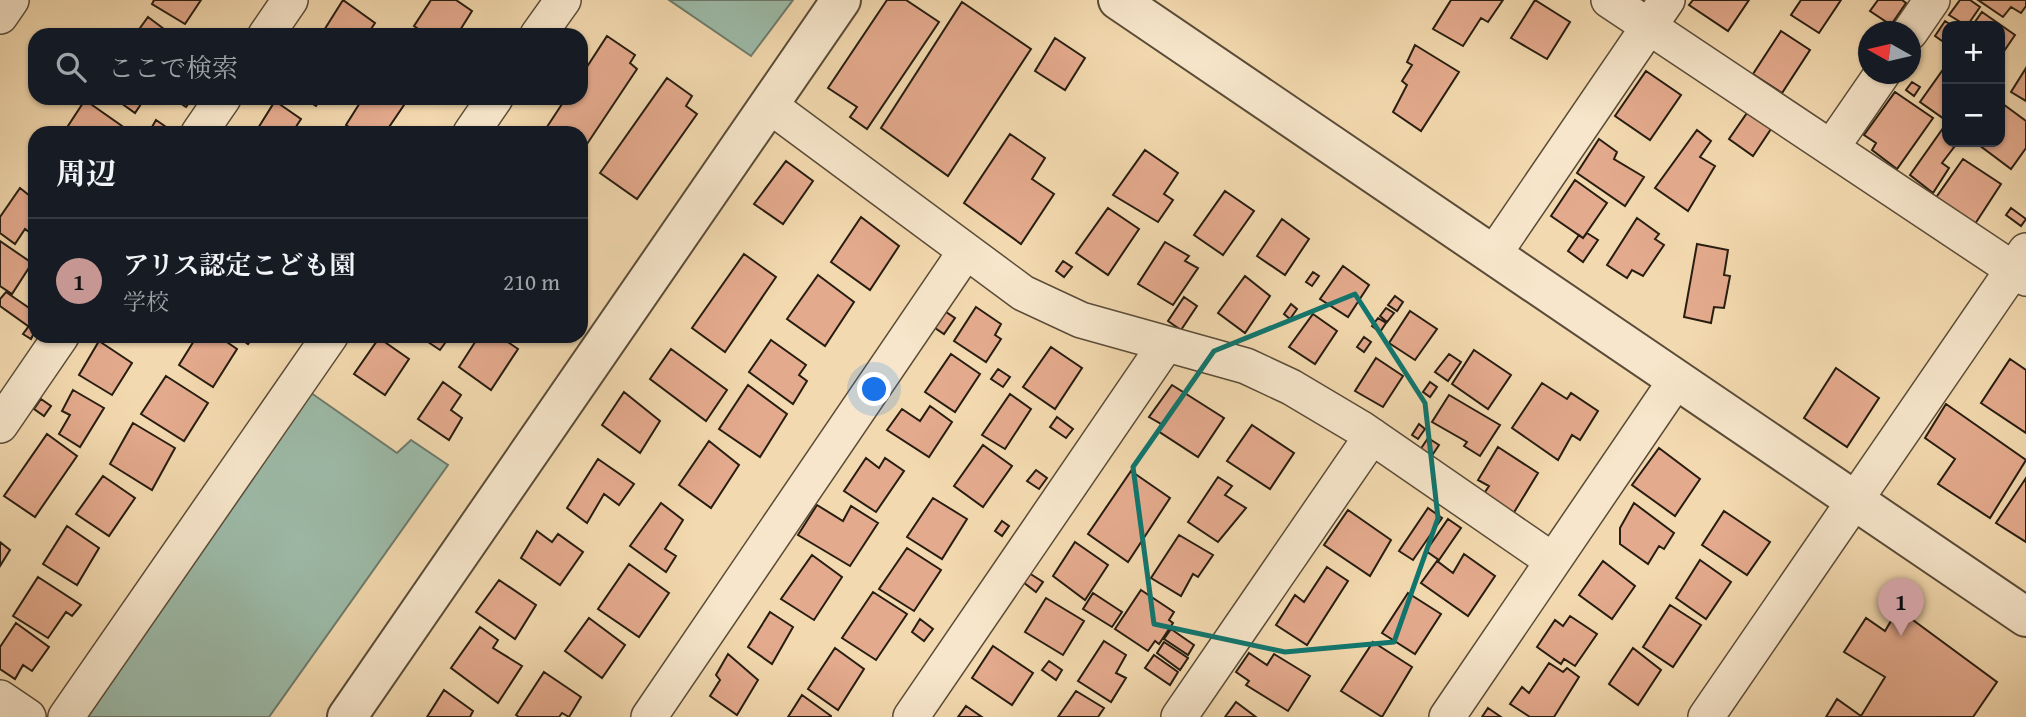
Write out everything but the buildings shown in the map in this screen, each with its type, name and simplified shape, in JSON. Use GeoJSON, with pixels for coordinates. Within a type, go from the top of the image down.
{"type":"FeatureCollection","features":[{"type":"Feature","properties":{"kind":"street"},"geometry":{"type":"LineString","coordinates":[[0,16],[11,0]]}},
{"type":"Feature","properties":{"kind":"street"},"geometry":{"type":"LineString","coordinates":[[271,28],[290,0]]}},
{"type":"Feature","properties":{"kind":"street"},"geometry":{"type":"LineString","coordinates":[[543,28],[563,0]]}},
{"type":"Feature","properties":{"kind":"street"},"geometry":{"type":"LineString","coordinates":[[347,717],[841,0]]}},
{"type":"Feature","properties":{"kind":"street"},"geometry":{"type":"LineString","coordinates":[[1118,0],[2026,617]]}},
{"type":"Feature","properties":{"kind":"street"},"geometry":{"type":"LineString","coordinates":[[1609,0],[1658,13],[1831,148],[2022,266],[1854,499],[1706,717]]}},
{"type":"Feature","properties":{"kind":"street"},"geometry":{"type":"LineString","coordinates":[[1918,21],[1932,0]]}},
{"type":"Feature","properties":{"kind":"street"},"geometry":{"type":"LineString","coordinates":[[1493,255],[1658,13]]}},
{"type":"Feature","properties":{"kind":"street"},"geometry":{"type":"LineString","coordinates":[[1831,148],[1875,84]]}},
{"type":"Feature","properties":{"kind":"street"},"geometry":{"type":"LineString","coordinates":[[204,126],[218,105]]}},
{"type":"Feature","properties":{"kind":"street"},"geometry":{"type":"LineString","coordinates":[[476,126],[490,105]]}},
{"type":"Feature","properties":{"kind":"street"},"geometry":{"type":"LineString","coordinates":[[769,105],[1023,293],[1081,320],[1246,366],[1291,387],[1372,436],[1553,561]]}},
{"type":"Feature","properties":{"kind":"street"},"geometry":{"type":"LineString","coordinates":[[649,717],[966,251]]}},
{"type":"Feature","properties":{"kind":"street"},"geometry":{"type":"LineString","coordinates":[[0,425],[56,343]]}},
{"type":"Feature","properties":{"kind":"street"},"geometry":{"type":"LineString","coordinates":[[66,717],[325,343]]}},
{"type":"Feature","properties":{"kind":"street"},"geometry":{"type":"LineString","coordinates":[[911,717],[1166,344]]}},
{"type":"Feature","properties":{"kind":"street"},"geometry":{"type":"LineString","coordinates":[[1447,717],[1677,379]]}},
{"type":"Feature","properties":{"kind":"street"},"geometry":{"type":"LineString","coordinates":[[1179,717],[1372,436]]}},
{"type":"Feature","properties":{"kind":"street"},"geometry":{"type":"LineString","coordinates":[[0,698],[28,717]]}},
{"type":"Feature","properties":{"kind":"highlighted area"},"geometry":{"type":"Polygon","coordinates":[[[1355,294],[1425,403],[1438,518],[1394,642],[1285,652],[1154,624],[1133,467],[1214,351],[1355,294]]]}},
{"type":"Feature","properties":{"kind":"shaded area"},"geometry":{"type":"Polygon","coordinates":[[[669,0],[793,0],[751,56],[669,0]]]}},
{"type":"Feature","properties":{"kind":"shaded area"},"geometry":{"type":"Polygon","coordinates":[[[304,388],[397,453],[411,440],[448,465],[269,717],[82,717],[304,388]]]}},
{"type":"Feature","properties":{"kind":"place","name":"アリス認定こども園"},"geometry":{"type":"Point","coordinates":[1901,636]}}]}
